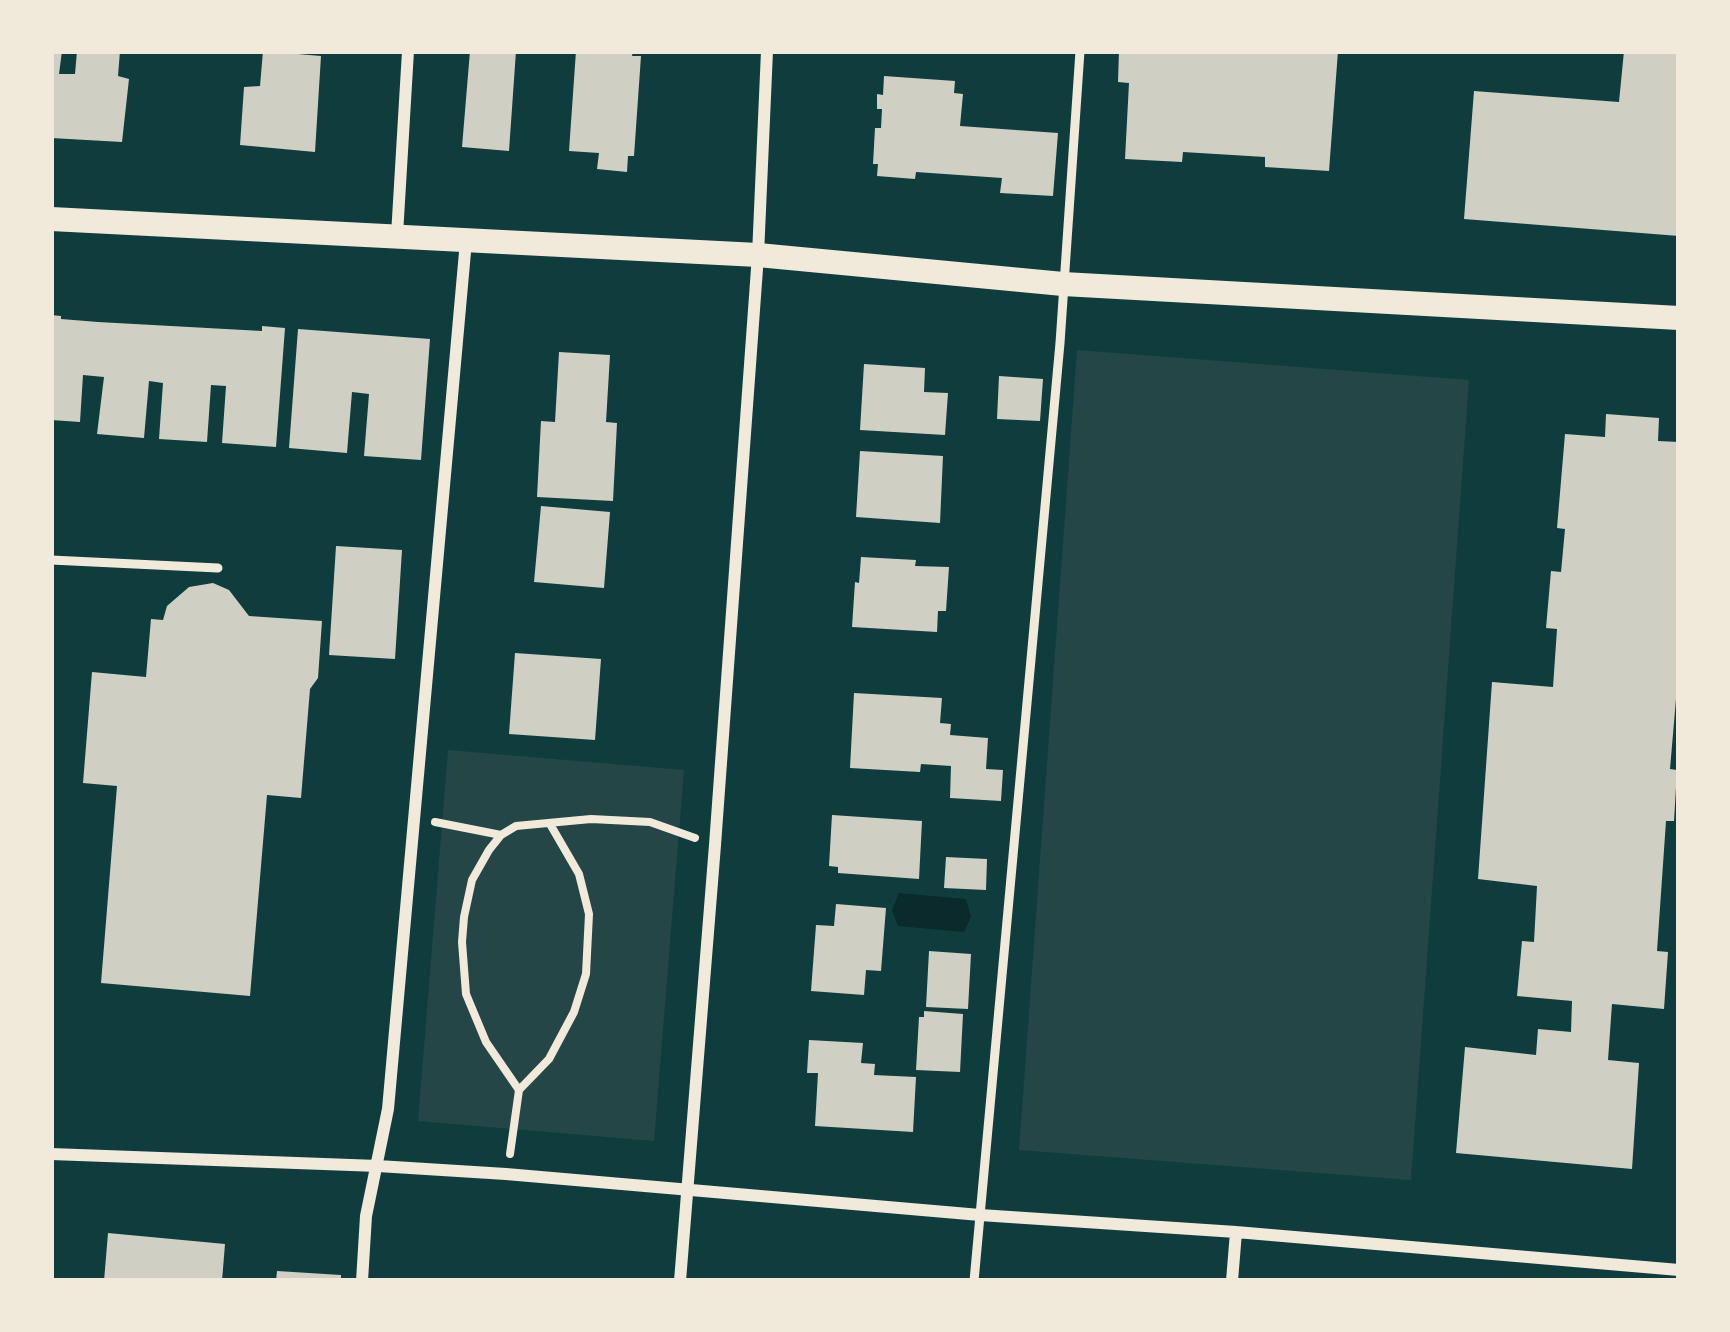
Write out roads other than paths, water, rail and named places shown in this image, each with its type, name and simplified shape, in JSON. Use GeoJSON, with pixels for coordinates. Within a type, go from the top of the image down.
{"type":"FeatureCollection","features":[{"type":"Feature","properties":{"kind":"main road"},"geometry":{"type":"LineString","coordinates":[[51,219],[758,255],[1063,284],[1679,318]]}},
{"type":"Feature","properties":{"kind":"street"},"geometry":{"type":"LineString","coordinates":[[397,235],[408,51]]}},
{"type":"Feature","properties":{"kind":"street"},"geometry":{"type":"LineString","coordinates":[[680,1281],[758,255],[767,51]]}},
{"type":"Feature","properties":{"kind":"street"},"geometry":{"type":"LineString","coordinates":[[362,1281],[366,1216],[388,1109],[466,239]]}},
{"type":"Feature","properties":{"kind":"street"},"geometry":{"type":"LineString","coordinates":[[51,1154],[506,1174],[1679,1270]]}},
{"type":"Feature","properties":{"kind":"street"},"geometry":{"type":"LineString","coordinates":[[1232,1281],[1236,1232]]}},
{"type":"Feature","properties":{"kind":"lane"},"geometry":{"type":"LineString","coordinates":[[974,1281],[1080,51]]}},
{"type":"Feature","properties":{"kind":"lane"},"geometry":{"type":"LineString","coordinates":[[51,560],[218,568]]}}]}
